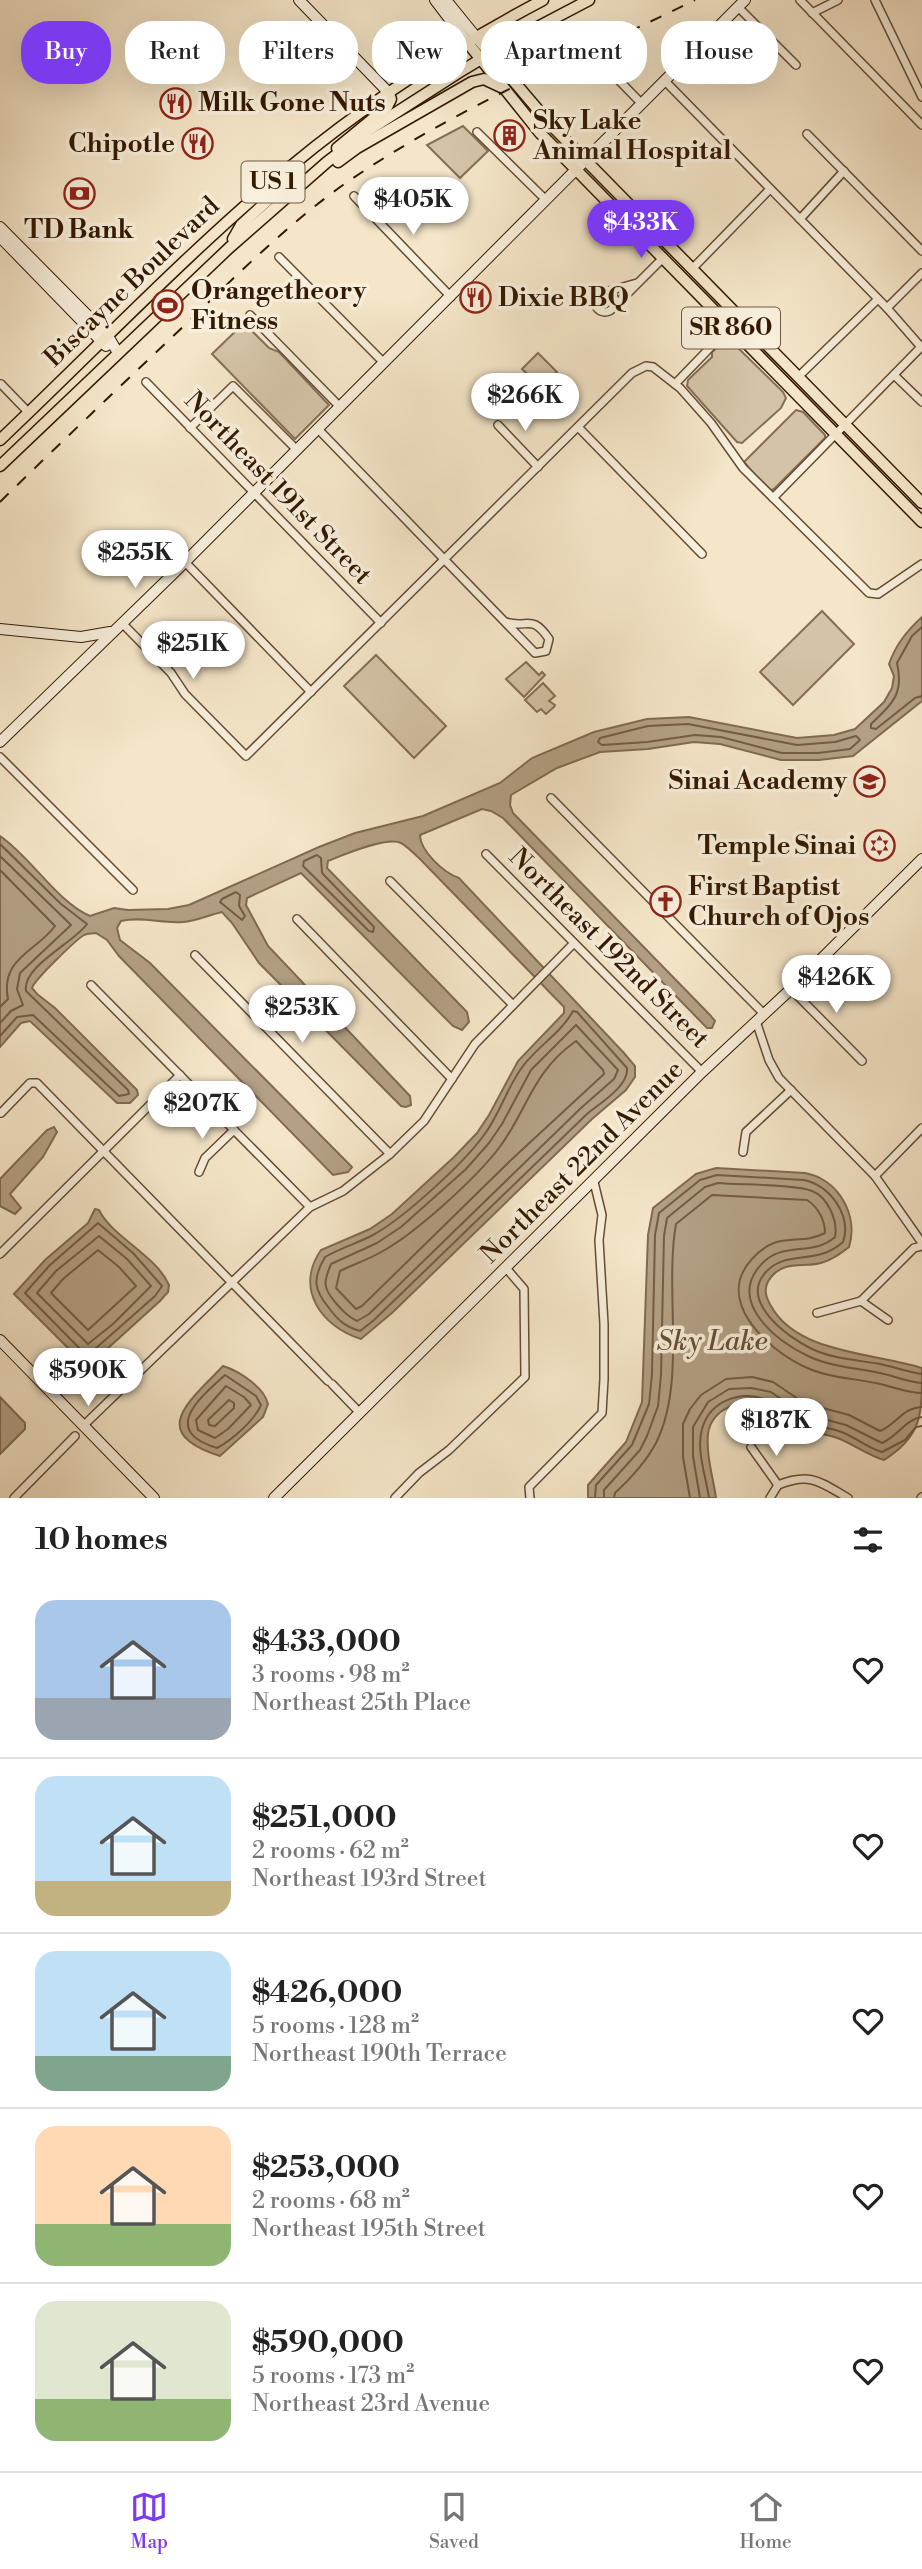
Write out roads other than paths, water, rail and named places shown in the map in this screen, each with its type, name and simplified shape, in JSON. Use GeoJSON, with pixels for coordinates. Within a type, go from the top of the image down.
{"type":"FeatureCollection","features":[{"type":"Feature","properties":{"kind":"main road","name":"Biscayne Boulevard"},"geometry":{"type":"LineString","coordinates":[[0,440],[219,229],[292,166],[388,92],[471,40],[543,0]]}},
{"type":"Feature","properties":{"kind":"main road","name":"Biscayne Boulevard"},"geometry":{"type":"LineString","coordinates":[[548,21],[585,1]]}},
{"type":"Feature","properties":{"kind":"main road","name":"SR 860"},"geometry":{"type":"LineString","coordinates":[[471,40],[481,52]]}},
{"type":"Feature","properties":{"kind":"main road","name":"Biscayne Boulevard"},"geometry":{"type":"LineString","coordinates":[[0,466],[289,194],[369,130],[481,60]]}},
{"type":"Feature","properties":{"kind":"main road"},"geometry":{"type":"LineString","coordinates":[[289,194],[357,148],[472,82],[487,80],[510,87],[510,84]]}},
{"type":"Feature","properties":{"kind":"main road","name":"SR 860"},"geometry":{"type":"LineString","coordinates":[[508,84],[586,160],[922,503]]}},
{"type":"Feature","properties":{"kind":"main road","name":"SR 860"},"geometry":{"type":"LineString","coordinates":[[510,87],[533,125],[922,522]]}},
{"type":"Feature","properties":{"kind":"main road"},"geometry":{"type":"LineString","coordinates":[[388,92],[399,100],[413,102]]}},
{"type":"Feature","properties":{"kind":"main road"},"geometry":{"type":"LineString","coordinates":[[327,162],[340,144],[387,107],[391,99],[388,92]]}},
{"type":"Feature","properties":{"kind":"main road"},"geometry":{"type":"LineString","coordinates":[[229,248],[241,225],[291,179],[292,166]]}},
{"type":"Feature","properties":{"kind":"main road"},"geometry":{"type":"LineString","coordinates":[[663,258],[670,258],[690,267]]}},
{"type":"Feature","properties":{"kind":"main road"},"geometry":{"type":"LineString","coordinates":[[730,327],[740,327],[756,334]]}},
{"type":"Feature","properties":{"kind":"street"},"geometry":{"type":"LineString","coordinates":[[299,0],[388,92]]}},
{"type":"Feature","properties":{"kind":"street"},"geometry":{"type":"LineString","coordinates":[[435,0],[471,40]]}},
{"type":"Feature","properties":{"kind":"street"},"geometry":{"type":"LineString","coordinates":[[446,0],[471,40]]}},
{"type":"Feature","properties":{"kind":"street"},"geometry":{"type":"LineString","coordinates":[[800,0],[919,116],[922,125]]}},
{"type":"Feature","properties":{"kind":"street"},"geometry":{"type":"LineString","coordinates":[[812,13],[838,0]]}},
{"type":"Feature","properties":{"kind":"street"},"geometry":{"type":"LineString","coordinates":[[875,0],[922,97]]}},
{"type":"Feature","properties":{"kind":"street"},"geometry":{"type":"LineString","coordinates":[[724,21],[742,3],[796,65]]}},
{"type":"Feature","properties":{"kind":"street"},"geometry":{"type":"LineString","coordinates":[[0,742],[451,297],[661,83]]}},
{"type":"Feature","properties":{"kind":"street"},"geometry":{"type":"LineString","coordinates":[[622,84],[641,103]]}},
{"type":"Feature","properties":{"kind":"street"},"geometry":{"type":"LineString","coordinates":[[668,84],[922,346],[772,498]]}},
{"type":"Feature","properties":{"kind":"street"},"geometry":{"type":"LineString","coordinates":[[477,132],[546,200]]}},
{"type":"Feature","properties":{"kind":"street"},"geometry":{"type":"LineString","coordinates":[[807,134],[922,251]]}},
{"type":"Feature","properties":{"kind":"street"},"geometry":{"type":"LineString","coordinates":[[800,219],[844,171]]}},
{"type":"Feature","properties":{"kind":"street"},"geometry":{"type":"LineString","coordinates":[[690,267],[770,189]]}},
{"type":"Feature","properties":{"kind":"street"},"geometry":{"type":"LineString","coordinates":[[354,196],[451,297]]}},
{"type":"Feature","properties":{"kind":"street"},"geometry":{"type":"LineString","coordinates":[[0,227],[118,353]]}},
{"type":"Feature","properties":{"kind":"street"},"geometry":{"type":"LineString","coordinates":[[0,237],[105,339]]}},
{"type":"Feature","properties":{"kind":"street"},"geometry":{"type":"LineString","coordinates":[[279,257],[384,363]]}},
{"type":"Feature","properties":{"kind":"street"},"geometry":{"type":"LineString","coordinates":[[638,282],[605,292],[596,298],[596,307],[604,313],[610,311],[663,258]]}},
{"type":"Feature","properties":{"kind":"street"},"geometry":{"type":"LineString","coordinates":[[887,309],[922,272]]}},
{"type":"Feature","properties":{"kind":"street"},"geometry":{"type":"LineString","coordinates":[[605,292],[614,297],[614,307]]}},
{"type":"Feature","properties":{"kind":"street"},"geometry":{"type":"LineString","coordinates":[[798,377],[878,299]]}},
{"type":"Feature","properties":{"kind":"street"},"geometry":{"type":"LineString","coordinates":[[250,316],[340,407]]}},
{"type":"Feature","properties":{"kind":"street"},"geometry":{"type":"LineString","coordinates":[[675,384],[730,327]]}},
{"type":"Feature","properties":{"kind":"street"},"geometry":{"type":"LineString","coordinates":[[118,627],[171,673],[190,699],[246,756],[632,373],[646,366],[653,367],[675,384],[711,423],[743,468],[869,593],[878,594],[922,564]]}},
{"type":"Feature","properties":{"kind":"street"},"geometry":{"type":"LineString","coordinates":[[894,374],[922,402]]}},
{"type":"Feature","properties":{"kind":"street","name":"Northeast 191st Street"},"geometry":{"type":"LineString","coordinates":[[146,382],[381,623]]}},
{"type":"Feature","properties":{"kind":"street"},"geometry":{"type":"LineString","coordinates":[[1,384],[29,413]]}},
{"type":"Feature","properties":{"kind":"street"},"geometry":{"type":"LineString","coordinates":[[190,428],[233,386],[297,450]]}},
{"type":"Feature","properties":{"kind":"street"},"geometry":{"type":"LineString","coordinates":[[498,425],[538,467]]}},
{"type":"Feature","properties":{"kind":"street"},"geometry":{"type":"LineString","coordinates":[[578,428],[702,555]]}},
{"type":"Feature","properties":{"kind":"street"},"geometry":{"type":"LineString","coordinates":[[318,429],[535,653],[546,651],[549,639],[536,624],[529,621],[515,625],[506,622]]}},
{"type":"Feature","properties":{"kind":"street"},"geometry":{"type":"LineString","coordinates":[[185,562],[312,692]]}},
{"type":"Feature","properties":{"kind":"street"},"geometry":{"type":"LineString","coordinates":[[0,629],[81,637],[118,627]]}},
{"type":"Feature","properties":{"kind":"street"},"geometry":{"type":"LineString","coordinates":[[0,757],[133,891]]}},
{"type":"Feature","properties":{"kind":"street"},"geometry":{"type":"LineString","coordinates":[[551,799],[760,1018],[769,1060],[779,1077],[876,1177],[922,1245],[914,1248],[861,1301],[817,1313]]}},
{"type":"Feature","properties":{"kind":"street","name":"Northeast 192nd Street"},"geometry":{"type":"LineString","coordinates":[[486,854],[702,1072]]}},
{"type":"Feature","properties":{"kind":"street","name":"Northeast 22nd Avenue"},"geometry":{"type":"LineString","coordinates":[[274,1498],[702,1072],[922,859]]}},
{"type":"Feature","properties":{"kind":"street"},"geometry":{"type":"LineString","coordinates":[[390,881],[513,1005]]}},
{"type":"Feature","properties":{"kind":"street"},"geometry":{"type":"LineString","coordinates":[[297,919],[452,1079]]}},
{"type":"Feature","properties":{"kind":"street"},"geometry":{"type":"LineString","coordinates":[[84,1425],[310,1207],[343,1191],[390,1154],[424,1121],[475,1044],[574,943]]}},
{"type":"Feature","properties":{"kind":"street"},"geometry":{"type":"LineString","coordinates":[[195,955],[390,1154]]}},
{"type":"Feature","properties":{"kind":"street"},"geometry":{"type":"LineString","coordinates":[[91,985],[310,1207]]}},
{"type":"Feature","properties":{"kind":"street"},"geometry":{"type":"LineString","coordinates":[[790,989],[862,1061]]}},
{"type":"Feature","properties":{"kind":"street"},"geometry":{"type":"LineString","coordinates":[[0,1254],[180,1075]]}},
{"type":"Feature","properties":{"kind":"street"},"geometry":{"type":"LineString","coordinates":[[1,1113],[30,1083],[37,1083],[359,1412]]}},
{"type":"Feature","properties":{"kind":"street"},"geometry":{"type":"LineString","coordinates":[[743,1152],[746,1132],[791,1090]]}},
{"type":"Feature","properties":{"kind":"street"},"geometry":{"type":"LineString","coordinates":[[876,1177],[922,1128]]}},
{"type":"Feature","properties":{"kind":"street"},"geometry":{"type":"LineString","coordinates":[[199,1172],[205,1158],[234,1129]]}},
{"type":"Feature","properties":{"kind":"street"},"geometry":{"type":"LineString","coordinates":[[530,1498],[529,1487],[602,1413],[604,1324],[599,1240],[602,1215],[594,1181]]}},
{"type":"Feature","properties":{"kind":"street"},"geometry":{"type":"LineString","coordinates":[[395,1498],[524,1377],[524,1289],[506,1268]]}},
{"type":"Feature","properties":{"kind":"street"},"geometry":{"type":"LineString","coordinates":[[861,1301],[888,1320]]}},
{"type":"Feature","properties":{"kind":"street"},"geometry":{"type":"LineString","coordinates":[[0,1340],[84,1425],[148,1496]]}},
{"type":"Feature","properties":{"kind":"street"},"geometry":{"type":"LineString","coordinates":[[14,1498],[75,1436]]}},
{"type":"Feature","properties":{"kind":"street"},"geometry":{"type":"LineString","coordinates":[[751,1447],[778,1485]]}},
{"type":"Feature","properties":{"kind":"street"},"geometry":{"type":"LineString","coordinates":[[770,1498],[778,1485],[796,1478],[816,1480],[848,1498]]}},
{"type":"Feature","properties":{"kind":"water"},"geometry":{"type":"Polygon","coordinates":[[[922,617],[922,701],[853,756],[819,760],[781,760],[720,744],[694,742],[600,752],[557,768],[511,795],[513,813],[710,1015],[715,1021],[712,1028],[707,1028],[503,818],[482,809],[420,835],[424,848],[434,861],[459,878],[624,1053],[635,1066],[635,1077],[626,1090],[592,1119],[393,1312],[361,1339],[334,1326],[316,1305],[310,1279],[313,1265],[321,1250],[370,1229],[392,1214],[454,1157],[477,1133],[489,1115],[518,1061],[564,1013],[564,1007],[406,846],[394,842],[376,844],[328,861],[327,868],[467,1012],[469,1022],[462,1030],[453,1026],[301,873],[247,898],[246,905],[268,946],[410,1096],[411,1105],[406,1107],[401,1106],[259,963],[222,912],[183,922],[121,921],[117,928],[120,940],[150,963],[352,1167],[348,1172],[333,1175],[119,956],[107,940],[96,933],[80,938],[47,969],[32,988],[137,1090],[138,1095],[130,1103],[117,1103],[30,1021],[21,1023],[0,1047],[0,836],[67,901],[90,916],[114,908],[168,909],[189,905],[355,833],[423,816],[500,783],[532,758],[594,732],[647,719],[689,717],[797,738],[834,735],[855,729],[884,702],[892,688],[894,676],[889,664],[895,650],[922,617]]]}},
{"type":"Feature","properties":{"kind":"water"},"geometry":{"type":"Polygon","coordinates":[[[54,1127],[57,1132],[43,1157],[10,1194],[21,1208],[15,1214],[0,1206],[0,1179],[47,1130],[54,1127]]]}},
{"type":"Feature","properties":{"kind":"water","name":"Sky Lake"},"geometry":{"type":"Polygon","coordinates":[[[716,1168],[805,1173],[817,1177],[836,1191],[843,1200],[851,1223],[849,1247],[825,1262],[782,1268],[767,1284],[767,1299],[783,1322],[818,1343],[922,1368],[917,1423],[906,1442],[884,1460],[835,1437],[790,1425],[759,1405],[749,1403],[731,1406],[716,1417],[708,1434],[716,1498],[588,1498],[588,1485],[626,1442],[642,1402],[648,1235],[653,1208],[696,1174],[716,1168]]]}},
{"type":"Feature","properties":{"kind":"water"},"geometry":{"type":"Polygon","coordinates":[[[95,1209],[154,1264],[169,1285],[168,1292],[160,1301],[87,1367],[14,1294],[45,1260],[88,1223],[95,1209]]]}},
{"type":"Feature","properties":{"kind":"water"},"geometry":{"type":"Polygon","coordinates":[[[223,1366],[250,1380],[262,1392],[268,1404],[263,1417],[220,1456],[198,1447],[185,1437],[180,1427],[181,1415],[188,1404],[223,1366]]]}},
{"type":"Feature","properties":{"kind":"water"},"geometry":{"type":"Polygon","coordinates":[[[0,1397],[25,1423],[25,1429],[0,1454],[0,1397]]]}},
{"type":"Feature","properties":{"kind":"railway"},"geometry":{"type":"LineString","coordinates":[[0,502],[263,251],[343,185],[384,158],[470,109],[695,0]]}},
{"type":"Feature","properties":{"kind":"place","name":"Milk Gone Nuts"},"geometry":{"type":"Point","coordinates":[175,103]}},
{"type":"Feature","properties":{"kind":"place","name":"Sky Lake Animal Hospital"},"geometry":{"type":"Point","coordinates":[510,136]}},
{"type":"Feature","properties":{"kind":"place","name":"Chipotle"},"geometry":{"type":"Point","coordinates":[198,144]}},
{"type":"Feature","properties":{"kind":"place","name":"TD Bank"},"geometry":{"type":"Point","coordinates":[79,194]}},
{"type":"Feature","properties":{"kind":"place","name":"Dixie BBQ"},"geometry":{"type":"Point","coordinates":[475,298]}},
{"type":"Feature","properties":{"kind":"place","name":"Orangetheory Fitness"},"geometry":{"type":"Point","coordinates":[168,306]}},
{"type":"Feature","properties":{"kind":"place","name":"Sinai Academy"},"geometry":{"type":"Point","coordinates":[870,781]}},
{"type":"Feature","properties":{"kind":"place","name":"Temple Sinai"},"geometry":{"type":"Point","coordinates":[879,846]}},
{"type":"Feature","properties":{"kind":"place","name":"First Baptist Church of Ojos"},"geometry":{"type":"Point","coordinates":[665,902]}}]}
